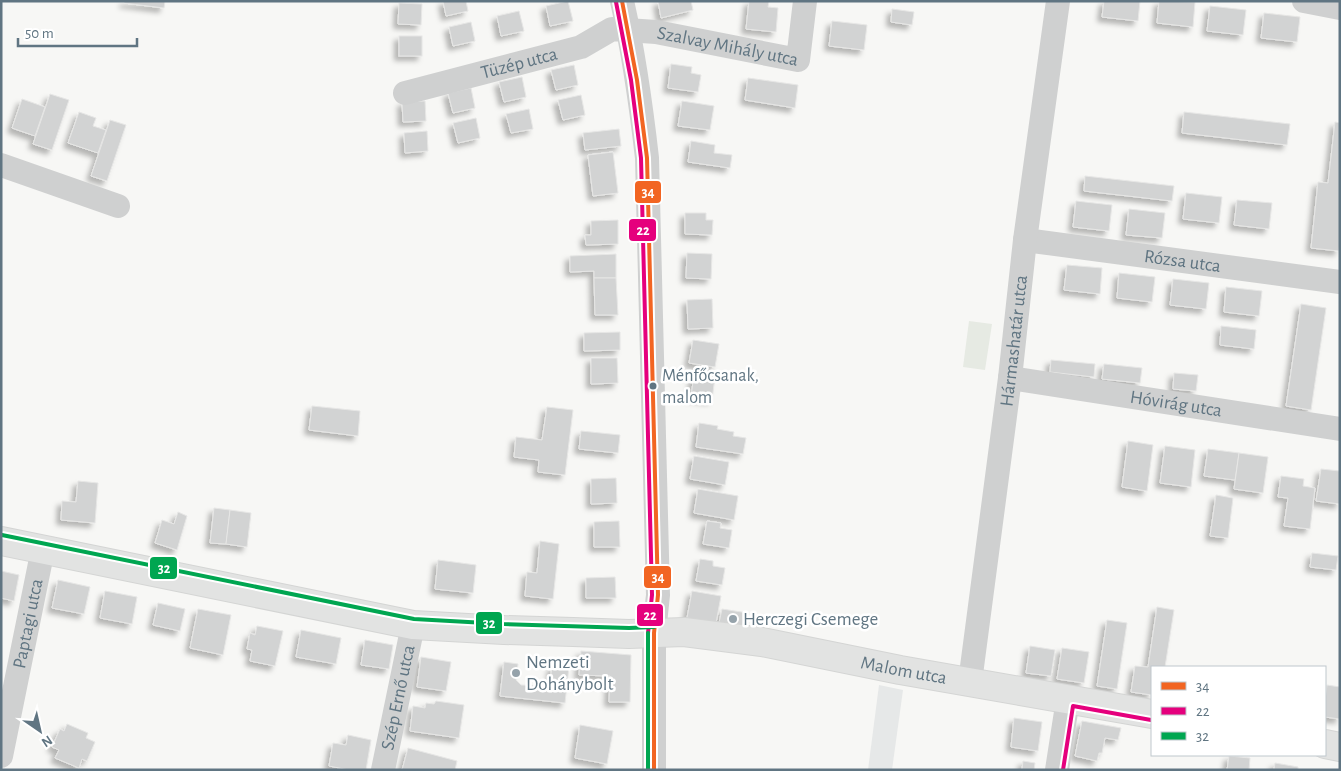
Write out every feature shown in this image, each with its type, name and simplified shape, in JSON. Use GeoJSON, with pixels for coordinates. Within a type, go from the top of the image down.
{"type":"FeatureCollection","features":[{"type":"Feature","properties":{"kind":"main road","name":"Malom utca"},"geometry":{"type":"LineString","coordinates":[[1,542],[413,625],[620,634],[684,632],[762,642],[900,670],[1151,714]]}},
{"type":"Feature","properties":{"kind":"main road"},"geometry":{"type":"LineString","coordinates":[[1326,744],[1340,747]]}},
{"type":"Feature","properties":{"kind":"street"},"geometry":{"type":"LineString","coordinates":[[622,1],[640,93],[647,158],[658,595],[654,633],[654,770]]}},
{"type":"Feature","properties":{"kind":"street","name":"Szalvay Mihály utca"},"geometry":{"type":"LineString","coordinates":[[628,30],[656,32],[798,60],[805,1]]}},
{"type":"Feature","properties":{"kind":"street","name":"Hármashatár utca"},"geometry":{"type":"LineString","coordinates":[[970,682],[1010,378],[1025,240],[1058,1]]}},
{"type":"Feature","properties":{"kind":"street"},"geometry":{"type":"LineString","coordinates":[[1304,1],[1340,8]]}},
{"type":"Feature","properties":{"kind":"street","name":"Tüzép utca"},"geometry":{"type":"LineString","coordinates":[[405,93],[581,47],[612,29],[628,30]]}},
{"type":"Feature","properties":{"kind":"street"},"geometry":{"type":"LineString","coordinates":[[1,165],[118,206]]}},
{"type":"Feature","properties":{"kind":"street","name":"Rózsa utca"},"geometry":{"type":"LineString","coordinates":[[1025,240],[1340,282]]}},
{"type":"Feature","properties":{"kind":"street","name":"Hóvirág utca"},"geometry":{"type":"LineString","coordinates":[[1010,378],[1340,429]]}},
{"type":"Feature","properties":{"kind":"street","name":"Paptagi utca"},"geometry":{"type":"LineString","coordinates":[[1,756],[43,549]]}},
{"type":"Feature","properties":{"kind":"street","name":"Szép Ernő utca"},"geometry":{"type":"LineString","coordinates":[[383,770],[413,625]]}},
{"type":"Feature","properties":{"kind":"street"},"geometry":{"type":"LineString","coordinates":[[1057,770],[1068,699]]}},
{"type":"Feature","properties":{"kind":"shaded area"},"geometry":{"type":"Polygon","coordinates":[[[969,321],[992,324],[985,370],[963,367],[969,321]]]}},
{"type":"Feature","properties":{"kind":"shaded area"},"geometry":{"type":"Polygon","coordinates":[[[879,685],[903,690],[892,770],[868,770],[879,685]]]}},
{"type":"Feature","properties":{"kind":"building"},"geometry":{"type":"Polygon","coordinates":[[[124,1],[165,1],[164,8],[124,3],[124,1]]]}},
{"type":"Feature","properties":{"kind":"building"},"geometry":{"type":"Polygon","coordinates":[[[443,1],[466,1],[468,11],[446,16],[443,1]]]}},
{"type":"Feature","properties":{"kind":"building"},"geometry":{"type":"Polygon","coordinates":[[[568,1],[573,21],[550,26],[546,6],[568,1]]]}},
{"type":"Feature","properties":{"kind":"building"},"geometry":{"type":"Polygon","coordinates":[[[658,1],[691,1],[693,10],[661,18],[658,1]]]}},
{"type":"Feature","properties":{"kind":"building"},"geometry":{"type":"Polygon","coordinates":[[[749,1],[769,1],[768,7],[778,8],[776,32],[746,29],[749,1]]]}},
{"type":"Feature","properties":{"kind":"building"},"geometry":{"type":"Polygon","coordinates":[[[1104,1],[1140,1],[1138,21],[1102,17],[1104,1]]]}},
{"type":"Feature","properties":{"kind":"building"},"geometry":{"type":"Polygon","coordinates":[[[1159,1],[1195,2],[1193,27],[1157,23],[1159,1]]]}},
{"type":"Feature","properties":{"kind":"building"},"geometry":{"type":"Polygon","coordinates":[[[399,3],[422,4],[421,25],[398,24],[399,3]]]}},
{"type":"Feature","properties":{"kind":"building"},"geometry":{"type":"Polygon","coordinates":[[[1210,6],[1246,10],[1243,35],[1207,31],[1210,6]]]}},
{"type":"Feature","properties":{"kind":"building"},"geometry":{"type":"Polygon","coordinates":[[[892,9],[914,12],[912,25],[891,22],[892,9]]]}},
{"type":"Feature","properties":{"kind":"building"},"geometry":{"type":"Polygon","coordinates":[[[519,11],[524,31],[501,36],[497,16],[519,11]]]}},
{"type":"Feature","properties":{"kind":"building"},"geometry":{"type":"Polygon","coordinates":[[[1264,13],[1300,17],[1297,42],[1261,38],[1264,13]]]}},
{"type":"Feature","properties":{"kind":"building"},"geometry":{"type":"Polygon","coordinates":[[[832,21],[867,25],[864,50],[829,46],[832,21]]]}},
{"type":"Feature","properties":{"kind":"building"},"geometry":{"type":"Polygon","coordinates":[[[471,22],[475,41],[453,46],[449,27],[471,22]]]}},
{"type":"Feature","properties":{"kind":"building"},"geometry":{"type":"Polygon","coordinates":[[[399,36],[422,36],[422,56],[399,56],[399,36]]]}},
{"type":"Feature","properties":{"kind":"building"},"geometry":{"type":"Polygon","coordinates":[[[671,64],[692,67],[691,73],[701,75],[698,92],[668,88],[671,64]]]}},
{"type":"Feature","properties":{"kind":"building"},"geometry":{"type":"Polygon","coordinates":[[[574,65],[578,85],[556,90],[551,70],[574,65]]]}},
{"type":"Feature","properties":{"kind":"building"},"geometry":{"type":"Polygon","coordinates":[[[522,77],[526,97],[504,102],[499,82],[522,77]]]}},
{"type":"Feature","properties":{"kind":"building"},"geometry":{"type":"Polygon","coordinates":[[[748,78],[798,85],[795,108],[745,100],[748,78]]]}},
{"type":"Feature","properties":{"kind":"building"},"geometry":{"type":"Polygon","coordinates":[[[471,88],[475,108],[453,113],[448,93],[471,88]]]}},
{"type":"Feature","properties":{"kind":"building"},"geometry":{"type":"Polygon","coordinates":[[[50,94],[69,100],[52,150],[33,144],[50,94]]]}},
{"type":"Feature","properties":{"kind":"building"},"geometry":{"type":"Polygon","coordinates":[[[581,95],[585,115],[563,120],[558,100],[581,95]]]}},
{"type":"Feature","properties":{"kind":"building"},"geometry":{"type":"Polygon","coordinates":[[[22,99],[45,107],[35,136],[12,128],[22,99]]]}},
{"type":"Feature","properties":{"kind":"building"},"geometry":{"type":"Polygon","coordinates":[[[425,101],[426,121],[403,122],[402,102],[425,101]]]}},
{"type":"Feature","properties":{"kind":"building"},"geometry":{"type":"Polygon","coordinates":[[[682,101],[714,106],[710,130],[678,126],[682,101]]]}},
{"type":"Feature","properties":{"kind":"building"},"geometry":{"type":"Polygon","coordinates":[[[529,109],[533,129],[511,133],[506,114],[529,109]]]}},
{"type":"Feature","properties":{"kind":"building"},"geometry":{"type":"Polygon","coordinates":[[[79,112],[96,118],[93,126],[106,130],[98,153],[68,143],[79,112]]]}},
{"type":"Feature","properties":{"kind":"building"},"geometry":{"type":"Polygon","coordinates":[[[1184,112],[1290,124],[1287,145],[1182,133],[1184,112]]]}},
{"type":"Feature","properties":{"kind":"building"},"geometry":{"type":"Polygon","coordinates":[[[476,118],[480,138],[458,143],[453,123],[476,118]]]}},
{"type":"Feature","properties":{"kind":"building"},"geometry":{"type":"Polygon","coordinates":[[[110,120],[126,125],[107,181],[91,176],[110,120]]]}},
{"type":"Feature","properties":{"kind":"building"},"geometry":{"type":"Polygon","coordinates":[[[1335,122],[1340,123],[1339,251],[1311,248],[1318,182],[1328,183],[1335,122]]]}},
{"type":"Feature","properties":{"kind":"building"},"geometry":{"type":"Polygon","coordinates":[[[619,129],[621,146],[585,150],[583,133],[619,129]]]}},
{"type":"Feature","properties":{"kind":"building"},"geometry":{"type":"Polygon","coordinates":[[[427,131],[428,151],[405,153],[404,133],[427,131]]]}},
{"type":"Feature","properties":{"kind":"building"},"geometry":{"type":"Polygon","coordinates":[[[691,141],[715,145],[714,153],[732,155],[730,168],[688,162],[691,141]]]}},
{"type":"Feature","properties":{"kind":"building"},"geometry":{"type":"Polygon","coordinates":[[[613,152],[618,193],[593,196],[588,155],[613,152]]]}},
{"type":"Feature","properties":{"kind":"building"},"geometry":{"type":"Polygon","coordinates":[[[1085,176],[1174,186],[1172,201],[1084,191],[1085,176]]]}},
{"type":"Feature","properties":{"kind":"building"},"geometry":{"type":"Polygon","coordinates":[[[1186,193],[1222,197],[1219,223],[1183,219],[1186,193]]]}},
{"type":"Feature","properties":{"kind":"building"},"geometry":{"type":"Polygon","coordinates":[[[1237,200],[1272,203],[1269,229],[1234,225],[1237,200]]]}},
{"type":"Feature","properties":{"kind":"building"},"geometry":{"type":"Polygon","coordinates":[[[1076,201],[1112,205],[1109,231],[1073,227],[1076,201]]]}},
{"type":"Feature","properties":{"kind":"building"},"geometry":{"type":"Polygon","coordinates":[[[1129,209],[1165,213],[1162,238],[1126,235],[1129,209]]]}},
{"type":"Feature","properties":{"kind":"building"},"geometry":{"type":"Polygon","coordinates":[[[685,213],[706,213],[706,220],[713,220],[712,235],[685,234],[685,213]]]}},
{"type":"Feature","properties":{"kind":"building"},"geometry":{"type":"Polygon","coordinates":[[[618,220],[618,244],[586,245],[585,235],[591,235],[591,221],[618,220]]]}},
{"type":"Feature","properties":{"kind":"building"},"geometry":{"type":"Polygon","coordinates":[[[687,253],[712,254],[711,279],[686,278],[687,253]]]}},
{"type":"Feature","properties":{"kind":"building"},"geometry":{"type":"Polygon","coordinates":[[[616,254],[616,278],[594,278],[594,271],[570,272],[570,256],[616,254]]]}},
{"type":"Feature","properties":{"kind":"building"},"geometry":{"type":"Polygon","coordinates":[[[1067,265],[1102,268],[1100,294],[1064,290],[1067,265]]]}},
{"type":"Feature","properties":{"kind":"building"},"geometry":{"type":"Polygon","coordinates":[[[1119,273],[1155,277],[1152,302],[1117,298],[1119,273]]]}},
{"type":"Feature","properties":{"kind":"building"},"geometry":{"type":"Polygon","coordinates":[[[594,278],[616,278],[618,315],[595,315],[594,278]]]}},
{"type":"Feature","properties":{"kind":"building"},"geometry":{"type":"Polygon","coordinates":[[[1173,279],[1209,283],[1206,309],[1170,305],[1173,279]]]}},
{"type":"Feature","properties":{"kind":"building"},"geometry":{"type":"Polygon","coordinates":[[[1226,287],[1262,291],[1259,316],[1224,312],[1226,287]]]}},
{"type":"Feature","properties":{"kind":"building"},"geometry":{"type":"Polygon","coordinates":[[[712,299],[713,328],[688,329],[687,300],[712,299]]]}},
{"type":"Feature","properties":{"kind":"building"},"geometry":{"type":"Polygon","coordinates":[[[1301,304],[1326,308],[1311,410],[1286,406],[1301,304]]]}},
{"type":"Feature","properties":{"kind":"building"},"geometry":{"type":"Polygon","coordinates":[[[1221,326],[1256,330],[1254,349],[1220,345],[1221,326]]]}},
{"type":"Feature","properties":{"kind":"building"},"geometry":{"type":"Polygon","coordinates":[[[620,332],[620,350],[584,351],[584,333],[620,332]]]}},
{"type":"Feature","properties":{"kind":"building"},"geometry":{"type":"Polygon","coordinates":[[[693,340],[719,344],[715,367],[689,363],[693,340]]]}},
{"type":"Feature","properties":{"kind":"building"},"geometry":{"type":"Polygon","coordinates":[[[591,358],[617,358],[618,383],[591,384],[591,358]]]}},
{"type":"Feature","properties":{"kind":"building"},"geometry":{"type":"Polygon","coordinates":[[[1051,360],[1095,364],[1094,377],[1050,372],[1051,360]]]}},
{"type":"Feature","properties":{"kind":"building"},"geometry":{"type":"Polygon","coordinates":[[[1104,364],[1142,368],[1140,383],[1102,379],[1104,364]]]}},
{"type":"Feature","properties":{"kind":"building"},"geometry":{"type":"Polygon","coordinates":[[[1174,373],[1198,375],[1196,391],[1173,389],[1174,373]]]}},
{"type":"Feature","properties":{"kind":"building"},"geometry":{"type":"Polygon","coordinates":[[[694,374],[715,377],[712,400],[691,397],[694,374]]]}},
{"type":"Feature","properties":{"kind":"building"},"geometry":{"type":"Polygon","coordinates":[[[312,406],[360,411],[358,436],[309,430],[312,406]]]}},
{"type":"Feature","properties":{"kind":"building"},"geometry":{"type":"Polygon","coordinates":[[[547,407],[573,410],[565,475],[538,472],[539,460],[514,457],[516,437],[542,440],[547,407]]]}},
{"type":"Feature","properties":{"kind":"building"},"geometry":{"type":"Polygon","coordinates":[[[699,423],[718,426],[717,429],[734,432],[733,436],[746,438],[743,454],[696,447],[699,423]]]}},
{"type":"Feature","properties":{"kind":"building"},"geometry":{"type":"Polygon","coordinates":[[[581,431],[620,435],[618,453],[579,449],[581,431]]]}},
{"type":"Feature","properties":{"kind":"building"},"geometry":{"type":"Polygon","coordinates":[[[1128,441],[1153,445],[1147,491],[1122,487],[1128,441]]]}},
{"type":"Feature","properties":{"kind":"building"},"geometry":{"type":"Polygon","coordinates":[[[1165,446],[1195,450],[1191,487],[1160,483],[1165,446]]]}},
{"type":"Feature","properties":{"kind":"building"},"geometry":{"type":"Polygon","coordinates":[[[1208,449],[1239,453],[1235,480],[1204,476],[1208,449]]]}},
{"type":"Feature","properties":{"kind":"building"},"geometry":{"type":"Polygon","coordinates":[[[1239,453],[1268,457],[1263,493],[1234,489],[1239,453]]]}},
{"type":"Feature","properties":{"kind":"building"},"geometry":{"type":"Polygon","coordinates":[[[694,456],[729,462],[725,485],[690,479],[694,456]]]}},
{"type":"Feature","properties":{"kind":"building"},"geometry":{"type":"Polygon","coordinates":[[[1321,469],[1340,471],[1340,504],[1316,501],[1321,469]]]}},
{"type":"Feature","properties":{"kind":"building"},"geometry":{"type":"Polygon","coordinates":[[[1281,476],[1304,479],[1303,486],[1315,488],[1310,529],[1284,526],[1288,498],[1278,497],[1281,476]]]}},
{"type":"Feature","properties":{"kind":"building"},"geometry":{"type":"Polygon","coordinates":[[[616,478],[617,503],[591,504],[591,479],[616,478]]]}},
{"type":"Feature","properties":{"kind":"building"},"geometry":{"type":"Polygon","coordinates":[[[78,481],[98,483],[95,523],[61,520],[62,501],[76,502],[78,481]]]}},
{"type":"Feature","properties":{"kind":"building"},"geometry":{"type":"Polygon","coordinates":[[[698,489],[738,496],[734,520],[694,513],[698,489]]]}},
{"type":"Feature","properties":{"kind":"building"},"geometry":{"type":"Polygon","coordinates":[[[1216,495],[1233,498],[1228,538],[1210,536],[1216,495]]]}},
{"type":"Feature","properties":{"kind":"building"},"geometry":{"type":"Polygon","coordinates":[[[214,508],[230,510],[226,544],[210,543],[214,508]]]}},
{"type":"Feature","properties":{"kind":"building"},"geometry":{"type":"Polygon","coordinates":[[[230,510],[251,513],[247,547],[226,544],[230,510]]]}},
{"type":"Feature","properties":{"kind":"building"},"geometry":{"type":"Polygon","coordinates":[[[178,512],[187,516],[177,550],[155,543],[162,520],[174,524],[178,512]]]}},
{"type":"Feature","properties":{"kind":"building"},"geometry":{"type":"Polygon","coordinates":[[[619,521],[620,547],[594,547],[594,522],[619,521]]]}},
{"type":"Feature","properties":{"kind":"building"},"geometry":{"type":"Polygon","coordinates":[[[707,521],[721,523],[720,528],[732,530],[729,548],[703,544],[707,521]]]}},
{"type":"Feature","properties":{"kind":"building"},"geometry":{"type":"Polygon","coordinates":[[[540,541],[559,544],[553,599],[525,596],[527,572],[537,573],[540,541]]]}},
{"type":"Feature","properties":{"kind":"building"},"geometry":{"type":"Polygon","coordinates":[[[1312,553],[1338,556],[1336,570],[1310,567],[1312,553]]]}},
{"type":"Feature","properties":{"kind":"building"},"geometry":{"type":"Polygon","coordinates":[[[700,559],[713,561],[713,566],[725,568],[722,585],[696,581],[700,559]]]}},
{"type":"Feature","properties":{"kind":"building"},"geometry":{"type":"Polygon","coordinates":[[[438,560],[476,565],[473,593],[435,589],[438,560]]]}},
{"type":"Feature","properties":{"kind":"building"},"geometry":{"type":"Polygon","coordinates":[[[1,571],[19,575],[14,601],[1,598],[1,571]]]}},
{"type":"Feature","properties":{"kind":"building"},"geometry":{"type":"Polygon","coordinates":[[[615,577],[616,598],[586,598],[586,578],[615,577]]]}},
{"type":"Feature","properties":{"kind":"building"},"geometry":{"type":"Polygon","coordinates":[[[58,580],[90,587],[84,614],[52,608],[58,580]]]}},
{"type":"Feature","properties":{"kind":"building"},"geometry":{"type":"Polygon","coordinates":[[[105,591],[137,597],[132,624],[100,618],[105,591]]]}},
{"type":"Feature","properties":{"kind":"building"},"geometry":{"type":"Polygon","coordinates":[[[692,591],[721,596],[716,623],[687,618],[692,591]]]}},
{"type":"Feature","properties":{"kind":"building"},"geometry":{"type":"Polygon","coordinates":[[[158,603],[185,609],[180,631],[153,625],[158,603]]]}},
{"type":"Feature","properties":{"kind":"building"},"geometry":{"type":"Polygon","coordinates":[[[1157,607],[1174,610],[1165,666],[1151,666],[1151,695],[1131,692],[1135,666],[1148,667],[1157,607]]]}},
{"type":"Feature","properties":{"kind":"building"},"geometry":{"type":"Polygon","coordinates":[[[198,609],[231,615],[223,655],[190,648],[198,609]]]}},
{"type":"Feature","properties":{"kind":"building"},"geometry":{"type":"Polygon","coordinates":[[[722,609],[748,613],[745,628],[719,623],[722,609]]]}},
{"type":"Feature","properties":{"kind":"building"},"geometry":{"type":"Polygon","coordinates":[[[1107,620],[1127,623],[1117,689],[1097,686],[1107,620]]]}},
{"type":"Feature","properties":{"kind":"building"},"geometry":{"type":"Polygon","coordinates":[[[257,626],[283,631],[275,666],[250,661],[252,650],[247,649],[250,633],[255,635],[257,626]]]}},
{"type":"Feature","properties":{"kind":"building"},"geometry":{"type":"Polygon","coordinates":[[[301,630],[341,638],[336,664],[296,657],[301,630]]]}},
{"type":"Feature","properties":{"kind":"building"},"geometry":{"type":"Polygon","coordinates":[[[365,640],[393,645],[389,669],[361,665],[365,640]]]}},
{"type":"Feature","properties":{"kind":"building"},"geometry":{"type":"Polygon","coordinates":[[[1030,646],[1055,650],[1051,676],[1026,673],[1030,646]]]}},
{"type":"Feature","properties":{"kind":"building"},"geometry":{"type":"Polygon","coordinates":[[[1062,648],[1089,652],[1084,683],[1057,679],[1062,648]]]}},
{"type":"Feature","properties":{"kind":"building"},"geometry":{"type":"Polygon","coordinates":[[[581,651],[631,655],[630,702],[609,702],[610,676],[579,675],[581,651]]]}},
{"type":"Feature","properties":{"kind":"building"},"geometry":{"type":"Polygon","coordinates":[[[421,657],[451,662],[446,691],[417,687],[421,657]]]}},
{"type":"Feature","properties":{"kind":"building"},"geometry":{"type":"Polygon","coordinates":[[[504,662],[518,664],[516,680],[521,685],[546,686],[550,683],[552,666],[569,667],[565,703],[500,696],[504,662]]]}},
{"type":"Feature","properties":{"kind":"building"},"geometry":{"type":"Polygon","coordinates":[[[1327,685],[1340,687],[1340,719],[1326,717],[1327,685]]]}},
{"type":"Feature","properties":{"kind":"building"},"geometry":{"type":"Polygon","coordinates":[[[436,701],[464,705],[459,738],[410,731],[413,706],[425,708],[426,703],[434,704],[436,701]]]}},
{"type":"Feature","properties":{"kind":"building"},"geometry":{"type":"Polygon","coordinates":[[[1014,718],[1042,722],[1038,751],[1011,747],[1014,718]]]}},
{"type":"Feature","properties":{"kind":"building"},"geometry":{"type":"Polygon","coordinates":[[[1082,721],[1121,728],[1118,740],[1105,738],[1102,753],[1099,753],[1097,761],[1075,756],[1082,721]]]}},
{"type":"Feature","properties":{"kind":"building"},"geometry":{"type":"Polygon","coordinates":[[[67,724],[88,733],[86,738],[95,742],[87,761],[82,759],[79,768],[55,758],[59,750],[52,747],[60,729],[64,731],[67,724]]]}},
{"type":"Feature","properties":{"kind":"building"},"geometry":{"type":"Polygon","coordinates":[[[580,725],[613,731],[607,764],[575,758],[580,725]]]}},
{"type":"Feature","properties":{"kind":"building"},"geometry":{"type":"Polygon","coordinates":[[[348,735],[371,740],[366,770],[349,770],[329,766],[333,743],[346,745],[348,735]]]}},
{"type":"Feature","properties":{"kind":"building"},"geometry":{"type":"Polygon","coordinates":[[[408,748],[457,761],[455,770],[402,770],[408,748]]]}},
{"type":"Feature","properties":{"kind":"building"},"geometry":{"type":"Polygon","coordinates":[[[1229,756],[1250,758],[1249,770],[1227,770],[1229,756]]]}},
{"type":"Feature","properties":{"kind":"building"},"geometry":{"type":"Polygon","coordinates":[[[1023,761],[1035,763],[1034,770],[1022,770],[1023,761]]]}},
{"type":"Feature","properties":{"kind":"building"},"geometry":{"type":"Polygon","coordinates":[[[1275,763],[1298,767],[1298,770],[1274,770],[1275,763]]]}},
{"type":"Feature","properties":{"kind":"transit line","name":"34"},"geometry":{"type":"LineString","coordinates":[[622,1],[637,80],[647,158],[658,595],[654,633],[654,770]]}},
{"type":"Feature","properties":{"kind":"transit line","name":"22"},"geometry":{"type":"LineString","coordinates":[[616,2],[631,80],[641,158],[652,595],[648,633],[648,770]]}},
{"type":"Feature","properties":{"kind":"transit line","name":"32"},"geometry":{"type":"LineString","coordinates":[[2,535],[414,619],[504,624],[654,627]]}},
{"type":"Feature","properties":{"kind":"transit line","name":"32"},"geometry":{"type":"LineString","coordinates":[[648,633],[648,770]]}},
{"type":"Feature","properties":{"kind":"transit line","name":"22"},"geometry":{"type":"LineString","coordinates":[[1063,770],[1073,706],[1151,720]]}},
{"type":"Feature","properties":{"kind":"place","name":"Ménfőcsanak, malom"},"geometry":{"type":"Point","coordinates":[653,386]}},
{"type":"Feature","properties":{"kind":"place","name":"Herczegi Csemege"},"geometry":{"type":"Point","coordinates":[733,619]}},
{"type":"Feature","properties":{"kind":"place","name":"Nemzeti Dohánybolt"},"geometry":{"type":"Point","coordinates":[516,673]}}]}
